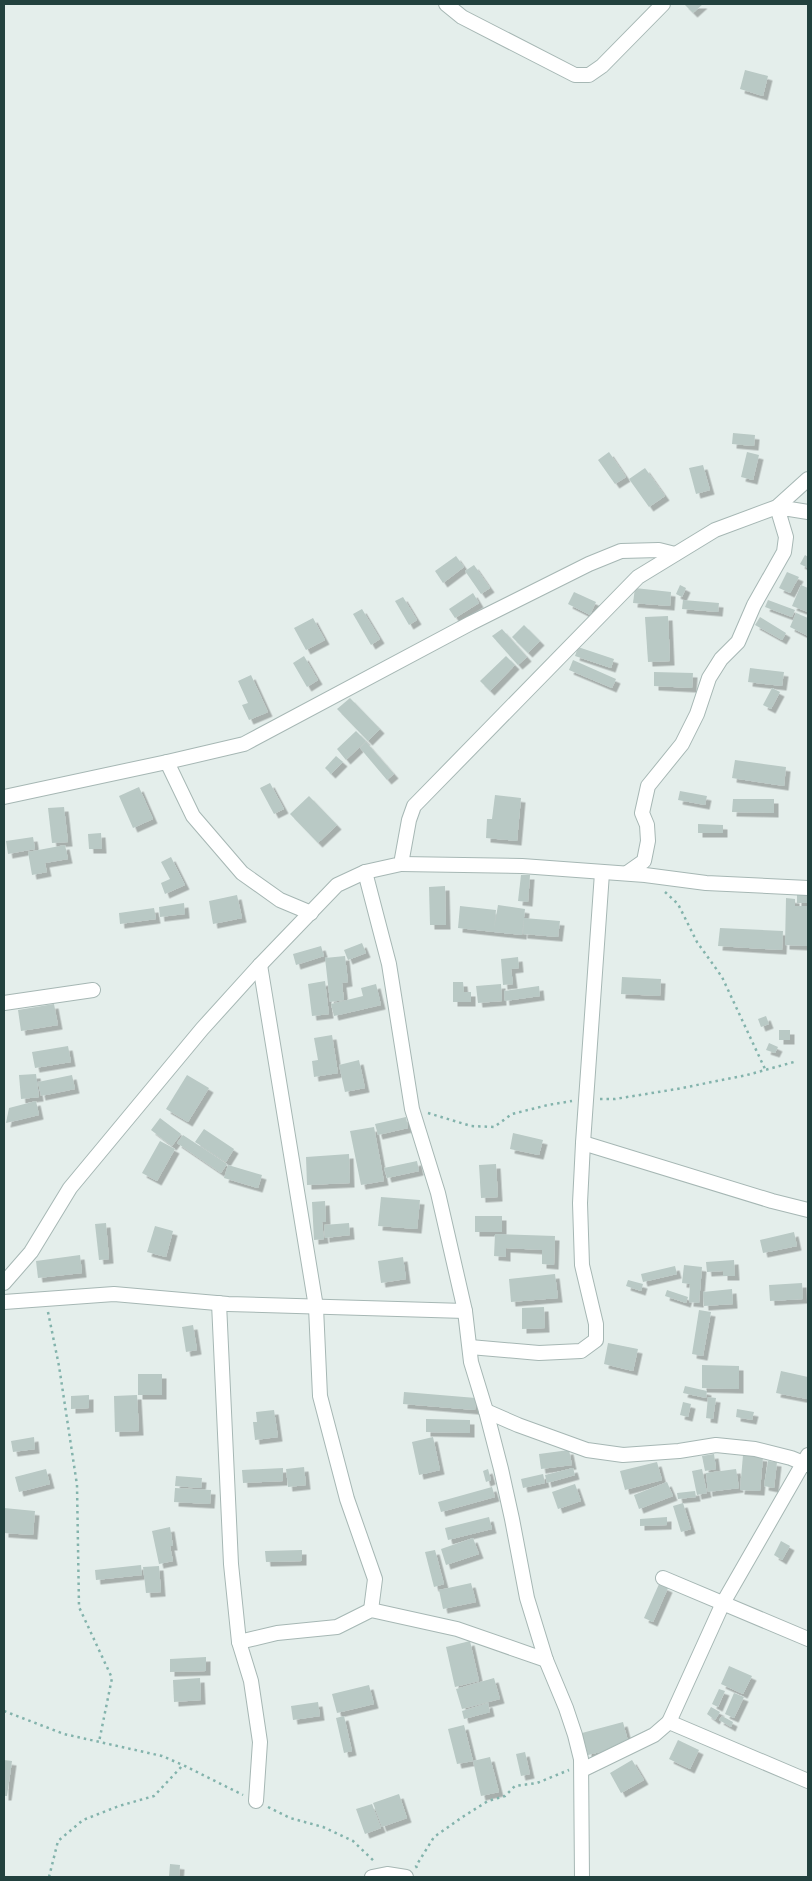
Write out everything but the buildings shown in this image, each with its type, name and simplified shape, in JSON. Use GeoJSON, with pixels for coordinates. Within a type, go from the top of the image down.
{"type":"FeatureCollection","features":[{"type":"Feature","properties":{"kind":"street"},"geometry":{"type":"LineString","coordinates":[[446,4],[462,16],[575,75],[589,76],[602,66],[663,4]]}},
{"type":"Feature","properties":{"kind":"street"},"geometry":{"type":"LineString","coordinates":[[401,864],[409,820],[414,806],[638,577],[715,530],[777,508],[808,479]]}},
{"type":"Feature","properties":{"kind":"street"},"geometry":{"type":"LineString","coordinates":[[777,508],[808,512]]}},
{"type":"Feature","properties":{"kind":"street"},"geometry":{"type":"LineString","coordinates":[[627,873],[644,861],[648,841],[647,825],[642,813],[648,786],[682,744],[697,714],[709,678],[721,659],[738,642],[754,605],[784,552],[786,536],[777,508]]}},
{"type":"Feature","properties":{"kind":"street"},"geometry":{"type":"LineString","coordinates":[[4,796],[244,744],[471,623],[589,564],[621,552],[659,550],[675,554]]}},
{"type":"Feature","properties":{"kind":"street"},"geometry":{"type":"LineString","coordinates":[[167,762],[193,816],[242,873],[280,900],[310,913]]}},
{"type":"Feature","properties":{"kind":"street"},"geometry":{"type":"LineString","coordinates":[[4,1283],[31,1252],[70,1188],[178,1058],[260,965],[337,885],[365,872],[401,864],[491,864],[602,873],[627,873],[706,883],[808,888]]}},
{"type":"Feature","properties":{"kind":"street"},"geometry":{"type":"LineString","coordinates":[[365,872],[389,964],[412,1109],[438,1193],[465,1311],[471,1362],[486,1411],[512,1519],[526,1598],[546,1660],[575,1735],[582,1767],[582,1877]]}},
{"type":"Feature","properties":{"kind":"street"},"geometry":{"type":"LineString","coordinates":[[470,1348],[539,1353],[581,1351],[596,1340],[596,1324],[582,1265],[580,1203],[602,873]]}},
{"type":"Feature","properties":{"kind":"street"},"geometry":{"type":"LineString","coordinates":[[260,965],[316,1307],[320,1396],[347,1499],[375,1579],[371,1610]]}},
{"type":"Feature","properties":{"kind":"street"},"geometry":{"type":"LineString","coordinates":[[4,1003],[93,990]]}},
{"type":"Feature","properties":{"kind":"street"},"geometry":{"type":"LineString","coordinates":[[583,1143],[772,1201],[808,1210]]}},
{"type":"Feature","properties":{"kind":"street"},"geometry":{"type":"LineString","coordinates":[[4,1302],[114,1294],[219,1303],[465,1311]]}},
{"type":"Feature","properties":{"kind":"street"},"geometry":{"type":"LineString","coordinates":[[219,1303],[231,1564],[239,1642],[251,1681],[260,1742],[256,1801]]}},
{"type":"Feature","properties":{"kind":"street"},"geometry":{"type":"LineString","coordinates":[[486,1411],[518,1425],[587,1450],[623,1455],[679,1451],[716,1445],[755,1449],[807,1460],[723,1603],[669,1722],[654,1735],[582,1767]]}},
{"type":"Feature","properties":{"kind":"street"},"geometry":{"type":"LineString","coordinates":[[663,1578],[808,1639]]}},
{"type":"Feature","properties":{"kind":"street"},"geometry":{"type":"LineString","coordinates":[[239,1642],[277,1633],[337,1627],[371,1610],[457,1629],[546,1660]]}},
{"type":"Feature","properties":{"kind":"street"},"geometry":{"type":"LineString","coordinates":[[669,1722],[808,1781]]}},
{"type":"Feature","properties":{"kind":"street"},"geometry":{"type":"LineString","coordinates":[[372,1877],[387,1874],[406,1877]]}},
{"type":"Feature","properties":{"kind":"path"},"geometry":{"type":"LineString","coordinates":[[645,875],[678,904],[697,942],[722,977],[765,1069]]}},
{"type":"Feature","properties":{"kind":"path"},"geometry":{"type":"LineString","coordinates":[[45,1298],[59,1366],[77,1485],[79,1606],[112,1678],[99,1742]]}},
{"type":"Feature","properties":{"kind":"path"},"geometry":{"type":"LineString","coordinates":[[4,1711],[64,1734],[162,1756],[290,1818],[323,1827],[352,1841],[387,1874]]}},
{"type":"Feature","properties":{"kind":"path"},"geometry":{"type":"LineString","coordinates":[[49,1877],[58,1841],[83,1820],[119,1806],[154,1796],[183,1765]]}},
{"type":"Feature","properties":{"kind":"path"},"geometry":{"type":"LineString","coordinates":[[420,1872],[416,1866],[434,1837],[464,1816],[488,1801],[506,1796],[515,1786],[537,1783],[577,1765],[582,1767]]}}]}
